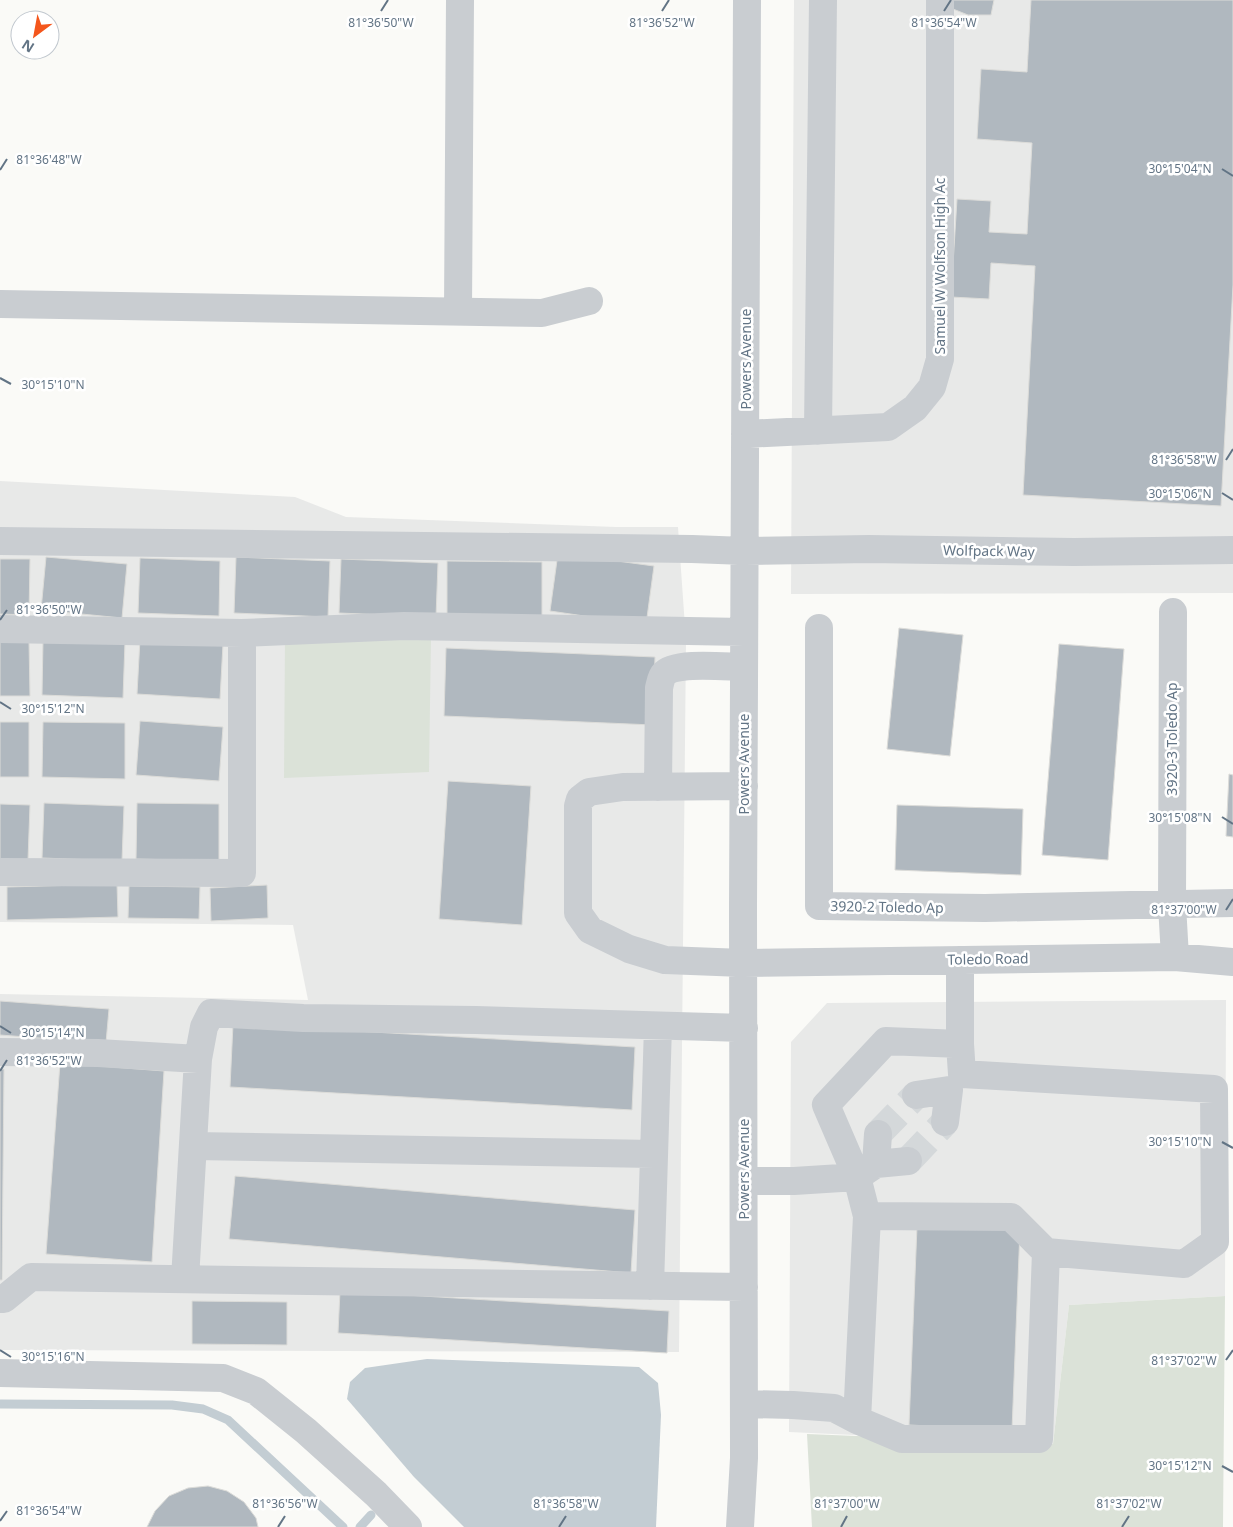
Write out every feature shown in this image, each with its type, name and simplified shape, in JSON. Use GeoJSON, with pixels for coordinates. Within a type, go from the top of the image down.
{"type":"FeatureCollection","features":[{"type":"Feature","properties":{"kind":"street"},"geometry":{"type":"LineString","coordinates":[[458,311],[460,0]]}},
{"type":"Feature","properties":{"kind":"street","name":"Powers Avenue"},"geometry":{"type":"LineString","coordinates":[[740,1527],[744,1458],[743,963],[747,0]]}},
{"type":"Feature","properties":{"kind":"street"},"geometry":{"type":"LineString","coordinates":[[818,431],[823,0]]}},
{"type":"Feature","properties":{"kind":"street","name":"Samuel W Wolfson High Ac"},"geometry":{"type":"LineString","coordinates":[[745,434],[888,428],[915,408],[932,387],[940,359],[940,0]]}},
{"type":"Feature","properties":{"kind":"street"},"geometry":{"type":"LineString","coordinates":[[0,304],[542,313],[589,301]]}},
{"type":"Feature","properties":{"kind":"street","name":"Wolfpack Way"},"geometry":{"type":"LineString","coordinates":[[0,541],[692,548],[745,551],[868,549],[1074,552],[1233,550]]}},
{"type":"Feature","properties":{"kind":"street","name":"3920-3 Toledo Ap"},"geometry":{"type":"LineString","coordinates":[[1173,612],[1172,905],[1175,957]]}},
{"type":"Feature","properties":{"kind":"street"},"geometry":{"type":"LineString","coordinates":[[0,629],[242,633],[404,626],[744,632]]}},
{"type":"Feature","properties":{"kind":"street","name":"3920-2 Toledo Ap"},"geometry":{"type":"LineString","coordinates":[[819,628],[819,906],[985,908],[1233,904]]}},
{"type":"Feature","properties":{"kind":"street"},"geometry":{"type":"LineString","coordinates":[[0,872],[242,873],[242,633]]}},
{"type":"Feature","properties":{"kind":"street"},"geometry":{"type":"LineString","coordinates":[[744,667],[692,666],[672,668],[664,673],[659,688],[658,787],[744,786]]}},
{"type":"Feature","properties":{"kind":"street","name":"Toledo Road"},"geometry":{"type":"LineString","coordinates":[[658,787],[623,787],[589,792],[580,799],[578,806],[578,914],[590,930],[629,950],[665,960],[743,963],[1175,957],[1233,962]]}},
{"type":"Feature","properties":{"kind":"street"},"geometry":{"type":"LineString","coordinates":[[944,1122],[956,1082],[960,1044],[960,960]]}},
{"type":"Feature","properties":{"kind":"street"},"geometry":{"type":"LineString","coordinates":[[185,1279],[198,1059],[204,1027],[211,1013],[303,1018],[476,1020],[744,1028]]}},
{"type":"Feature","properties":{"kind":"street"},"geometry":{"type":"LineString","coordinates":[[650,1286],[658,1026]]}},
{"type":"Feature","properties":{"kind":"street"},"geometry":{"type":"LineString","coordinates":[[866,1170],[826,1105],[886,1041],[960,1044]]}},
{"type":"Feature","properties":{"kind":"street"},"geometry":{"type":"LineString","coordinates":[[0,1052],[98,1053],[198,1059]]}},
{"type":"Feature","properties":{"kind":"street"},"geometry":{"type":"LineString","coordinates":[[867,1216],[1011,1217],[1046,1252],[1184,1264],[1215,1242],[1214,1089],[956,1082],[916,1095]]}},
{"type":"Feature","properties":{"kind":"street"},"geometry":{"type":"LineString","coordinates":[[857,1420],[867,1216],[866,1170],[878,1134]]}},
{"type":"Feature","properties":{"kind":"street"},"geometry":{"type":"LineString","coordinates":[[193,1146],[654,1154]]}},
{"type":"Feature","properties":{"kind":"street"},"geometry":{"type":"LineString","coordinates":[[744,1181],[794,1181],[866,1170],[908,1160]]}},
{"type":"Feature","properties":{"kind":"street"},"geometry":{"type":"LineString","coordinates":[[744,1404],[834,1408],[902,1439],[1039,1439],[1046,1252]]}},
{"type":"Feature","properties":{"kind":"street"},"geometry":{"type":"LineString","coordinates":[[0,1299],[4,1299],[31,1277],[744,1288]]}},
{"type":"Feature","properties":{"kind":"street"},"geometry":{"type":"LineString","coordinates":[[0,1373],[223,1378],[256,1391],[306,1430],[376,1494],[408,1527]]}},
{"type":"Feature","properties":{"kind":"shaded area"},"geometry":{"type":"Polygon","coordinates":[[[794,0],[1233,0],[1233,593],[791,594],[794,0]]]}},
{"type":"Feature","properties":{"kind":"shaded area"},"geometry":{"type":"Polygon","coordinates":[[[0,481],[295,497],[346,517],[616,527],[678,527],[686,641],[679,1352],[0,1350],[0,994],[308,1000],[293,925],[0,922],[0,481]]]}},
{"type":"Feature","properties":{"kind":"shaded area"},"geometry":{"type":"Polygon","coordinates":[[[285,636],[431,638],[429,772],[284,778],[285,636]]]}},
{"type":"Feature","properties":{"kind":"shaded area"},"geometry":{"type":"Polygon","coordinates":[[[1226,1000],[1225,1296],[1069,1305],[1053,1444],[789,1432],[791,1042],[827,1003],[1226,1000]]]}},
{"type":"Feature","properties":{"kind":"shaded area"},"geometry":{"type":"Polygon","coordinates":[[[1225,1296],[1223,1527],[812,1527],[807,1434],[1053,1444],[1069,1305],[1225,1296]]]}},
{"type":"Feature","properties":{"kind":"shaded area"},"geometry":{"type":"Polygon","coordinates":[[[427,1359],[639,1367],[658,1383],[661,1415],[656,1527],[464,1527],[414,1477],[347,1399],[350,1382],[365,1368],[427,1359]]]}},
{"type":"Feature","properties":{"kind":"building"},"geometry":{"type":"Polygon","coordinates":[[[953,0],[994,0],[991,15],[968,15],[953,9],[953,0]]]}},
{"type":"Feature","properties":{"kind":"building"},"geometry":{"type":"Polygon","coordinates":[[[1031,0],[1233,0],[1233,285],[1221,506],[1023,495],[1035,266],[991,263],[989,299],[951,297],[957,199],[991,201],[989,232],[1027,234],[1032,143],[977,139],[981,69],[1027,72],[1031,0]]]}},
{"type":"Feature","properties":{"kind":"building"},"geometry":{"type":"Polygon","coordinates":[[[558,553],[654,566],[646,625],[550,611],[558,553]]]}},
{"type":"Feature","properties":{"kind":"building"},"geometry":{"type":"Polygon","coordinates":[[[46,557],[127,564],[122,618],[41,610],[46,557]]]}},
{"type":"Feature","properties":{"kind":"building"},"geometry":{"type":"Polygon","coordinates":[[[236,557],[330,561],[328,617],[234,613],[236,557]]]}},
{"type":"Feature","properties":{"kind":"building"},"geometry":{"type":"Polygon","coordinates":[[[140,558],[220,561],[219,616],[138,613],[140,558]]]}},
{"type":"Feature","properties":{"kind":"building"},"geometry":{"type":"Polygon","coordinates":[[[0,559],[30,559],[29,615],[0,614],[0,559]]]}},
{"type":"Feature","properties":{"kind":"building"},"geometry":{"type":"Polygon","coordinates":[[[341,559],[438,563],[436,617],[339,613],[341,559]]]}},
{"type":"Feature","properties":{"kind":"building"},"geometry":{"type":"Polygon","coordinates":[[[447,561],[542,562],[542,618],[447,617],[447,561]]]}},
{"type":"Feature","properties":{"kind":"building"},"geometry":{"type":"Polygon","coordinates":[[[899,628],[963,635],[950,756],[887,749],[899,628]]]}},
{"type":"Feature","properties":{"kind":"building"},"geometry":{"type":"Polygon","coordinates":[[[140,639],[223,644],[220,699],[137,694],[140,639]]]}},
{"type":"Feature","properties":{"kind":"building"},"geometry":{"type":"Polygon","coordinates":[[[43,640],[125,642],[123,698],[42,695],[43,640]]]}},
{"type":"Feature","properties":{"kind":"building"},"geometry":{"type":"Polygon","coordinates":[[[0,641],[29,641],[30,696],[0,696],[0,641]]]}},
{"type":"Feature","properties":{"kind":"building"},"geometry":{"type":"Polygon","coordinates":[[[1059,644],[1124,649],[1108,860],[1042,855],[1059,644]]]}},
{"type":"Feature","properties":{"kind":"building"},"geometry":{"type":"Polygon","coordinates":[[[446,648],[655,657],[653,725],[444,716],[446,648]]]}},
{"type":"Feature","properties":{"kind":"building"},"geometry":{"type":"Polygon","coordinates":[[[140,721],[223,727],[219,781],[136,775],[140,721]]]}},
{"type":"Feature","properties":{"kind":"building"},"geometry":{"type":"Polygon","coordinates":[[[0,722],[29,722],[29,777],[0,777],[0,722]]]}},
{"type":"Feature","properties":{"kind":"building"},"geometry":{"type":"Polygon","coordinates":[[[43,722],[125,723],[125,779],[42,777],[43,722]]]}},
{"type":"Feature","properties":{"kind":"building"},"geometry":{"type":"Polygon","coordinates":[[[1229,774],[1233,775],[1233,837],[1226,836],[1229,774]]]}},
{"type":"Feature","properties":{"kind":"building"},"geometry":{"type":"Polygon","coordinates":[[[448,781],[531,786],[522,925],[439,919],[448,781]]]}},
{"type":"Feature","properties":{"kind":"building"},"geometry":{"type":"Polygon","coordinates":[[[44,803],[124,806],[122,861],[42,858],[44,803]]]}},
{"type":"Feature","properties":{"kind":"building"},"geometry":{"type":"Polygon","coordinates":[[[137,803],[219,804],[219,861],[136,859],[137,803]]]}},
{"type":"Feature","properties":{"kind":"building"},"geometry":{"type":"Polygon","coordinates":[[[0,804],[30,805],[28,860],[0,859],[0,804]]]}},
{"type":"Feature","properties":{"kind":"building"},"geometry":{"type":"Polygon","coordinates":[[[897,805],[1023,809],[1021,875],[895,870],[897,805]]]}},
{"type":"Feature","properties":{"kind":"building"},"geometry":{"type":"Polygon","coordinates":[[[117,884],[118,917],[7,920],[7,887],[117,884]]]}},
{"type":"Feature","properties":{"kind":"building"},"geometry":{"type":"Polygon","coordinates":[[[267,885],[268,918],[211,921],[210,888],[267,885]]]}},
{"type":"Feature","properties":{"kind":"building"},"geometry":{"type":"Polygon","coordinates":[[[129,886],[200,887],[199,919],[128,918],[129,886]]]}},
{"type":"Feature","properties":{"kind":"building"},"geometry":{"type":"Polygon","coordinates":[[[0,1001],[109,1009],[106,1043],[0,1035],[0,1001]]]}},
{"type":"Feature","properties":{"kind":"building"},"geometry":{"type":"Polygon","coordinates":[[[233,1024],[635,1047],[632,1110],[230,1087],[233,1024]]]}},
{"type":"Feature","properties":{"kind":"building"},"geometry":{"type":"Polygon","coordinates":[[[60,1063],[164,1071],[152,1262],[46,1254],[60,1063]]]}},
{"type":"Feature","properties":{"kind":"building"},"geometry":{"type":"Polygon","coordinates":[[[0,1069],[4,1069],[2,1280],[0,1280],[0,1069]]]}},
{"type":"Feature","properties":{"kind":"building"},"geometry":{"type":"Polygon","coordinates":[[[235,1176],[635,1210],[631,1273],[229,1239],[235,1176]]]}},
{"type":"Feature","properties":{"kind":"building"},"geometry":{"type":"Polygon","coordinates":[[[917,1226],[1020,1230],[1012,1430],[909,1425],[917,1226]]]}},
{"type":"Feature","properties":{"kind":"building"},"geometry":{"type":"Polygon","coordinates":[[[340,1291],[669,1311],[667,1353],[338,1333],[340,1291]]]}},
{"type":"Feature","properties":{"kind":"building"},"geometry":{"type":"Polygon","coordinates":[[[192,1301],[287,1302],[287,1345],[192,1344],[192,1301]]]}},
{"type":"Feature","properties":{"kind":"building"},"geometry":{"type":"Polygon","coordinates":[[[208,1486],[227,1491],[244,1502],[256,1518],[258,1527],[147,1527],[155,1511],[169,1496],[188,1488],[208,1486]]]}},
{"type":"Feature","properties":{"kind":"waterway"},"geometry":{"type":"LineString","coordinates":[[0,1404],[172,1405],[203,1409],[228,1420],[343,1527]]}},
{"type":"Feature","properties":{"kind":"waterway"},"geometry":{"type":"LineString","coordinates":[[360,1527],[371,1515]]}},
{"type":"Feature","properties":{"kind":"tunnel"},"geometry":{"type":"LineString","coordinates":[[878,1134],[916,1095]]}},
{"type":"Feature","properties":{"kind":"tunnel"},"geometry":{"type":"LineString","coordinates":[[908,1161],[945,1122]]}}]}
